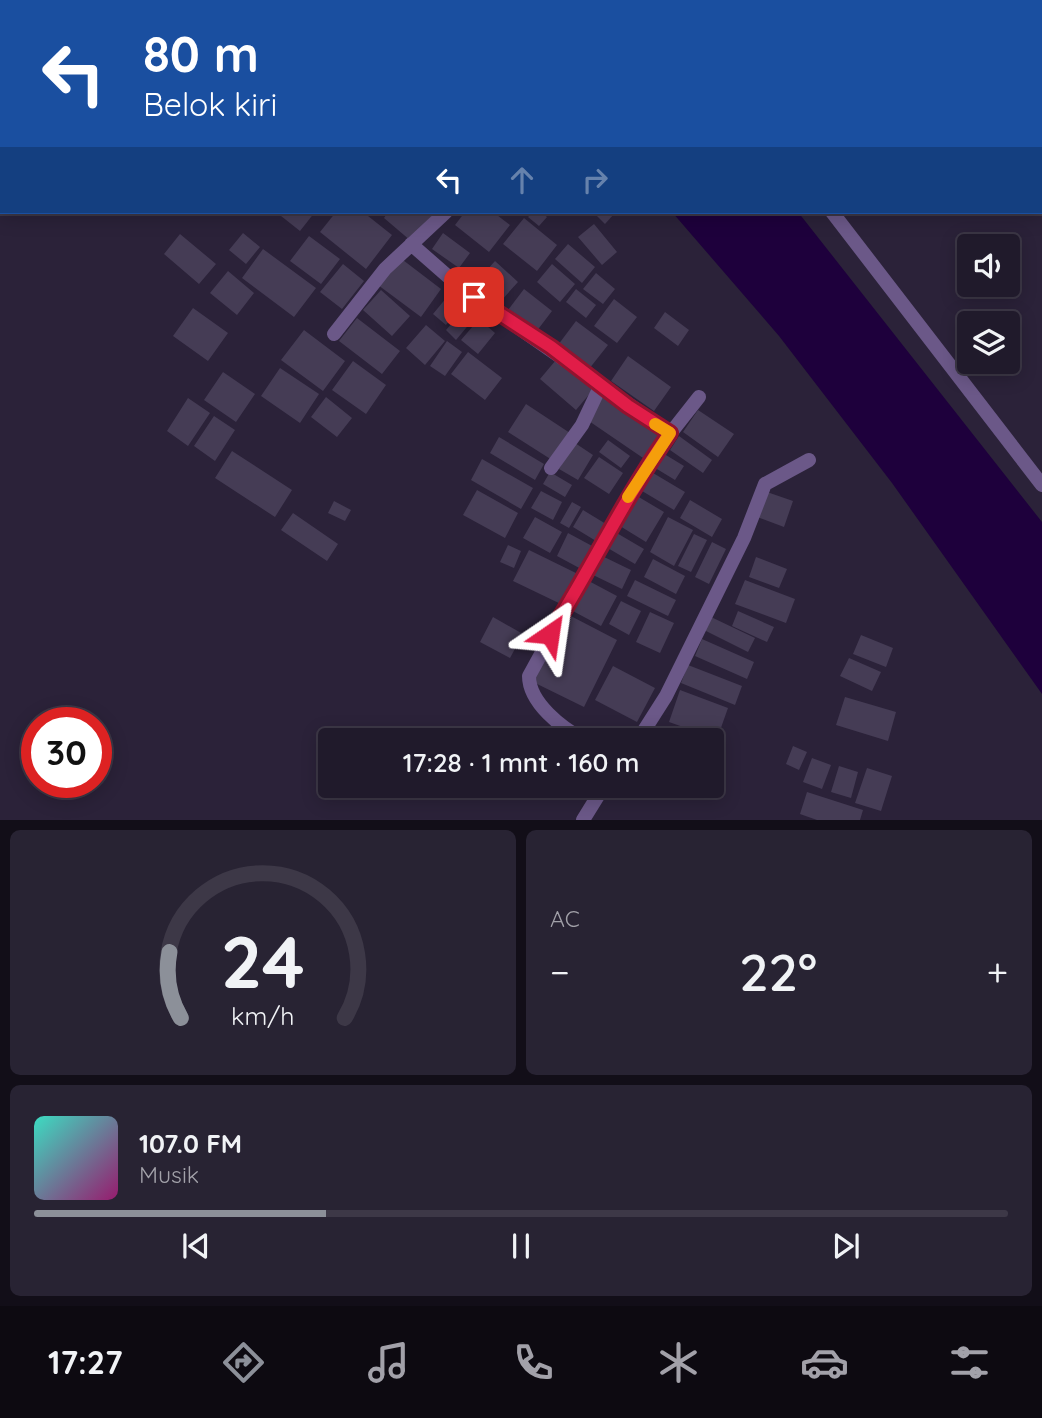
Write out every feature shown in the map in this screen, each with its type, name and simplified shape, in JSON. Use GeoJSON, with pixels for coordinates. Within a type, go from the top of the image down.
{"type":"FeatureCollection","features":[{"type":"Feature","properties":{"kind":"street"},"geometry":{"type":"LineString","coordinates":[[334,334],[385,269],[444,214]]}},
{"type":"Feature","properties":{"kind":"street"},"geometry":{"type":"LineString","coordinates":[[834,214],[1042,485]]}},
{"type":"Feature","properties":{"kind":"street"},"geometry":{"type":"LineString","coordinates":[[411,244],[460,287],[551,347],[600,387],[670,433]]}},
{"type":"Feature","properties":{"kind":"street"},"geometry":{"type":"LineString","coordinates":[[551,468],[583,425],[600,387]]}},
{"type":"Feature","properties":{"kind":"street"},"geometry":{"type":"LineString","coordinates":[[565,728],[532,693],[528,676],[619,512],[670,433],[699,397]]}},
{"type":"Feature","properties":{"kind":"street"},"geometry":{"type":"LineString","coordinates":[[646,728],[666,696],[744,538],[765,484],[809,460]]}},
{"type":"Feature","properties":{"kind":"street"},"geometry":{"type":"LineString","coordinates":[[583,820],[597,798]]}},
{"type":"Feature","properties":{"kind":"shaded area"},"geometry":{"type":"Polygon","coordinates":[[[674,214],[800,214],[1042,522],[1042,694],[892,483],[779,336],[674,214]]]}},
{"type":"Feature","properties":{"kind":"building"},"geometry":{"type":"Polygon","coordinates":[[[279,214],[313,214],[300,231],[279,214]]]}},
{"type":"Feature","properties":{"kind":"building"},"geometry":{"type":"Polygon","coordinates":[[[334,214],[366,214],[392,235],[366,269],[320,232],[334,214]]]}},
{"type":"Feature","properties":{"kind":"building"},"geometry":{"type":"Polygon","coordinates":[[[387,214],[432,216],[411,241],[384,218],[387,214]]]}},
{"type":"Feature","properties":{"kind":"building"},"geometry":{"type":"Polygon","coordinates":[[[463,214],[496,214],[510,225],[489,252],[455,225],[463,214]]]}},
{"type":"Feature","properties":{"kind":"building"},"geometry":{"type":"Polygon","coordinates":[[[531,214],[543,214],[547,217],[539,226],[528,217],[531,214]]]}},
{"type":"Feature","properties":{"kind":"building"},"geometry":{"type":"Polygon","coordinates":[[[595,214],[614,214],[605,224],[595,214]]]}},
{"type":"Feature","properties":{"kind":"building"},"geometry":{"type":"Polygon","coordinates":[[[524,218],[557,245],[537,271],[503,244],[524,218]]]}},
{"type":"Feature","properties":{"kind":"building"},"geometry":{"type":"Polygon","coordinates":[[[594,224],[617,252],[602,265],[578,237],[594,224]]]}},
{"type":"Feature","properties":{"kind":"building"},"geometry":{"type":"Polygon","coordinates":[[[243,233],[260,247],[246,264],[229,250],[243,233]]]}},
{"type":"Feature","properties":{"kind":"building"},"geometry":{"type":"Polygon","coordinates":[[[443,233],[470,253],[459,268],[432,249],[443,233]]]}},
{"type":"Feature","properties":{"kind":"building"},"geometry":{"type":"Polygon","coordinates":[[[180,234],[216,264],[199,284],[164,254],[180,234]]]}},
{"type":"Feature","properties":{"kind":"building"},"geometry":{"type":"Polygon","coordinates":[[[309,236],[340,259],[321,284],[290,261],[309,236]]]}},
{"type":"Feature","properties":{"kind":"building"},"geometry":{"type":"Polygon","coordinates":[[[568,244],[595,267],[582,283],[555,259],[568,244]]]}},
{"type":"Feature","properties":{"kind":"building"},"geometry":{"type":"Polygon","coordinates":[[[263,249],[316,288],[294,317],[242,278],[263,249]]]}},
{"type":"Feature","properties":{"kind":"building"},"geometry":{"type":"Polygon","coordinates":[[[399,257],[441,289],[421,317],[378,285],[399,257]]]}},
{"type":"Feature","properties":{"kind":"building"},"geometry":{"type":"Polygon","coordinates":[[[495,261],[518,282],[500,302],[477,281],[495,261]]]}},
{"type":"Feature","properties":{"kind":"building"},"geometry":{"type":"Polygon","coordinates":[[[343,264],[364,281],[342,309],[320,292],[343,264]]]}},
{"type":"Feature","properties":{"kind":"building"},"geometry":{"type":"Polygon","coordinates":[[[552,264],[575,284],[560,302],[537,282],[552,264]]]}},
{"type":"Feature","properties":{"kind":"building"},"geometry":{"type":"Polygon","coordinates":[[[228,271],[254,293],[237,315],[210,293],[228,271]]]}},
{"type":"Feature","properties":{"kind":"building"},"geometry":{"type":"Polygon","coordinates":[[[596,273],[615,289],[603,304],[583,289],[596,273]]]}},
{"type":"Feature","properties":{"kind":"building"},"geometry":{"type":"Polygon","coordinates":[[[524,289],[552,311],[536,332],[508,310],[524,289]]]}},
{"type":"Feature","properties":{"kind":"building"},"geometry":{"type":"Polygon","coordinates":[[[576,289],[596,305],[586,318],[566,302],[576,289]]]}},
{"type":"Feature","properties":{"kind":"building"},"geometry":{"type":"Polygon","coordinates":[[[381,290],[410,316],[392,336],[363,310],[381,290]]]}},
{"type":"Feature","properties":{"kind":"building"},"geometry":{"type":"Polygon","coordinates":[[[447,297],[460,307],[446,325],[433,314],[447,297]]]}},
{"type":"Feature","properties":{"kind":"building"},"geometry":{"type":"Polygon","coordinates":[[[614,299],[637,317],[617,343],[594,326],[614,299]]]}},
{"type":"Feature","properties":{"kind":"building"},"geometry":{"type":"Polygon","coordinates":[[[466,307],[476,316],[456,340],[446,330],[466,307]]]}},
{"type":"Feature","properties":{"kind":"building"},"geometry":{"type":"Polygon","coordinates":[[[193,308],[228,333],[208,361],[173,336],[193,308]]]}},
{"type":"Feature","properties":{"kind":"building"},"geometry":{"type":"Polygon","coordinates":[[[665,312],[689,330],[678,346],[654,328],[665,312]]]}},
{"type":"Feature","properties":{"kind":"building"},"geometry":{"type":"Polygon","coordinates":[[[357,318],[400,351],[382,374],[339,341],[357,318]]]}},
{"type":"Feature","properties":{"kind":"building"},"geometry":{"type":"Polygon","coordinates":[[[479,319],[495,333],[478,354],[461,340],[479,319]]]}},
{"type":"Feature","properties":{"kind":"building"},"geometry":{"type":"Polygon","coordinates":[[[576,321],[608,345],[589,369],[558,345],[576,321]]]}},
{"type":"Feature","properties":{"kind":"building"},"geometry":{"type":"Polygon","coordinates":[[[426,325],[445,341],[425,365],[406,348],[426,325]]]}},
{"type":"Feature","properties":{"kind":"building"},"geometry":{"type":"Polygon","coordinates":[[[304,330],[345,361],[323,391],[281,360],[304,330]]]}},
{"type":"Feature","properties":{"kind":"building"},"geometry":{"type":"Polygon","coordinates":[[[447,341],[462,352],[445,376],[430,366],[447,341]]]}},
{"type":"Feature","properties":{"kind":"building"},"geometry":{"type":"Polygon","coordinates":[[[468,352],[502,378],[485,400],[451,374],[468,352]]]}},
{"type":"Feature","properties":{"kind":"building"},"geometry":{"type":"Polygon","coordinates":[[[561,354],[597,385],[576,410],[540,379],[561,354]]]}},
{"type":"Feature","properties":{"kind":"building"},"geometry":{"type":"Polygon","coordinates":[[[628,356],[671,387],[654,411],[611,381],[628,356]]]}},
{"type":"Feature","properties":{"kind":"building"},"geometry":{"type":"Polygon","coordinates":[[[353,361],[386,385],[366,414],[332,390],[353,361]]]}},
{"type":"Feature","properties":{"kind":"building"},"geometry":{"type":"Polygon","coordinates":[[[280,368],[319,394],[300,423],[261,396],[280,368]]]}},
{"type":"Feature","properties":{"kind":"building"},"geometry":{"type":"Polygon","coordinates":[[[223,372],[255,394],[236,422],[204,400],[223,372]]]}},
{"type":"Feature","properties":{"kind":"building"},"geometry":{"type":"Polygon","coordinates":[[[598,394],[661,437],[646,460],[583,417],[598,394]]]}},
{"type":"Feature","properties":{"kind":"building"},"geometry":{"type":"Polygon","coordinates":[[[326,397],[352,418],[337,437],[311,417],[326,397]]]}},
{"type":"Feature","properties":{"kind":"building"},"geometry":{"type":"Polygon","coordinates":[[[188,398],[210,413],[188,446],[167,431],[188,398]]]}},
{"type":"Feature","properties":{"kind":"building"},"geometry":{"type":"Polygon","coordinates":[[[526,404],[570,433],[552,460],[508,432],[526,404]]]}},
{"type":"Feature","properties":{"kind":"building"},"geometry":{"type":"Polygon","coordinates":[[[698,410],[734,434],[718,457],[683,432],[698,410]]]}},
{"type":"Feature","properties":{"kind":"building"},"geometry":{"type":"Polygon","coordinates":[[[214,416],[235,430],[215,461],[194,446],[214,416]]]}},
{"type":"Feature","properties":{"kind":"building"},"geometry":{"type":"Polygon","coordinates":[[[679,436],[712,460],[703,473],[670,450],[679,436]]]}},
{"type":"Feature","properties":{"kind":"building"},"geometry":{"type":"Polygon","coordinates":[[[499,437],[544,464],[535,480],[490,453],[499,437]]]}},
{"type":"Feature","properties":{"kind":"building"},"geometry":{"type":"Polygon","coordinates":[[[608,440],[630,456],[621,468],[599,452],[608,440]]]}},
{"type":"Feature","properties":{"kind":"building"},"geometry":{"type":"Polygon","coordinates":[[[575,443],[593,455],[578,480],[559,469],[575,443]]]}},
{"type":"Feature","properties":{"kind":"building"},"geometry":{"type":"Polygon","coordinates":[[[232,451],[292,490],[275,517],[215,478],[232,451]]]}},
{"type":"Feature","properties":{"kind":"building"},"geometry":{"type":"Polygon","coordinates":[[[661,452],[684,466],[675,480],[652,466],[661,452]]]}},
{"type":"Feature","properties":{"kind":"building"},"geometry":{"type":"Polygon","coordinates":[[[599,457],[623,473],[609,494],[584,478],[599,457]]]}},
{"type":"Feature","properties":{"kind":"building"},"geometry":{"type":"Polygon","coordinates":[[[482,459],[533,488],[521,509],[471,480],[482,459]]]}},
{"type":"Feature","properties":{"kind":"building"},"geometry":{"type":"Polygon","coordinates":[[[648,470],[685,492],[674,510],[637,488],[648,470]]]}},
{"type":"Feature","properties":{"kind":"building"},"geometry":{"type":"Polygon","coordinates":[[[550,472],[572,485],[565,497],[543,484],[550,472]]]}},
{"type":"Feature","properties":{"kind":"building"},"geometry":{"type":"Polygon","coordinates":[[[477,490],[518,513],[505,538],[463,515],[477,490]]]}},
{"type":"Feature","properties":{"kind":"building"},"geometry":{"type":"Polygon","coordinates":[[[541,491],[562,502],[553,520],[531,508],[541,491]]]}},
{"type":"Feature","properties":{"kind":"building"},"geometry":{"type":"Polygon","coordinates":[[[767,492],[793,501],[784,527],[757,517],[767,492]]]}},
{"type":"Feature","properties":{"kind":"building"},"geometry":{"type":"Polygon","coordinates":[[[632,493],[664,512],[646,542],[615,523],[632,493]]]}},
{"type":"Feature","properties":{"kind":"building"},"geometry":{"type":"Polygon","coordinates":[[[690,500],[722,519],[712,537],[680,518],[690,500]]]}},
{"type":"Feature","properties":{"kind":"building"},"geometry":{"type":"Polygon","coordinates":[[[334,501],[351,510],[345,521],[328,513],[334,501]]]}},
{"type":"Feature","properties":{"kind":"building"},"geometry":{"type":"Polygon","coordinates":[[[572,502],[581,507],[569,528],[560,523],[572,502]]]}},
{"type":"Feature","properties":{"kind":"building"},"geometry":{"type":"Polygon","coordinates":[[[583,510],[606,524],[596,541],[573,527],[583,510]]]}},
{"type":"Feature","properties":{"kind":"building"},"geometry":{"type":"Polygon","coordinates":[[[293,513],[338,544],[327,561],[281,530],[293,513]]]}},
{"type":"Feature","properties":{"kind":"building"},"geometry":{"type":"Polygon","coordinates":[[[535,517],[562,532],[550,553],[523,538],[535,517]]]}},
{"type":"Feature","properties":{"kind":"building"},"geometry":{"type":"Polygon","coordinates":[[[668,517],[693,530],[674,566],[650,552],[668,517]]]}},
{"type":"Feature","properties":{"kind":"building"},"geometry":{"type":"Polygon","coordinates":[[[615,532],[644,549],[635,564],[606,547],[615,532]]]}},
{"type":"Feature","properties":{"kind":"building"},"geometry":{"type":"Polygon","coordinates":[[[568,533],[594,547],[583,570],[557,556],[568,533]]]}},
{"type":"Feature","properties":{"kind":"building"},"geometry":{"type":"Polygon","coordinates":[[[694,534],[707,540],[691,572],[678,566],[694,534]]]}},
{"type":"Feature","properties":{"kind":"building"},"geometry":{"type":"Polygon","coordinates":[[[712,542],[726,549],[709,584],[695,577],[712,542]]]}},
{"type":"Feature","properties":{"kind":"building"},"geometry":{"type":"Polygon","coordinates":[[[508,545],[521,551],[514,568],[500,562],[508,545]]]}},
{"type":"Feature","properties":{"kind":"building"},"geometry":{"type":"Polygon","coordinates":[[[529,550],[580,575],[565,606],[513,581],[529,550]]]}},
{"type":"Feature","properties":{"kind":"building"},"geometry":{"type":"Polygon","coordinates":[[[600,555],[631,570],[622,589],[591,574],[600,555]]]}},
{"type":"Feature","properties":{"kind":"building"},"geometry":{"type":"Polygon","coordinates":[[[756,557],[787,569],[779,588],[749,577],[756,557]]]}},
{"type":"Feature","properties":{"kind":"building"},"geometry":{"type":"Polygon","coordinates":[[[653,559],[685,576],[676,594],[644,577],[653,559]]]}},
{"type":"Feature","properties":{"kind":"building"},"geometry":{"type":"Polygon","coordinates":[[[585,579],[617,596],[601,626],[569,609],[585,579]]]}},
{"type":"Feature","properties":{"kind":"building"},"geometry":{"type":"Polygon","coordinates":[[[635,580],[676,600],[668,616],[627,596],[635,580]]]}},
{"type":"Feature","properties":{"kind":"building"},"geometry":{"type":"Polygon","coordinates":[[[745,580],[795,599],[786,623],[735,604],[745,580]]]}},
{"type":"Feature","properties":{"kind":"building"},"geometry":{"type":"Polygon","coordinates":[[[621,601],[641,611],[629,635],[609,624],[621,601]]]}},
{"type":"Feature","properties":{"kind":"building"},"geometry":{"type":"Polygon","coordinates":[[[738,611],[774,627],[767,642],[732,626],[738,611]]]}},
{"type":"Feature","properties":{"kind":"building"},"geometry":{"type":"Polygon","coordinates":[[[650,612],[674,623],[660,653],[636,642],[650,612]]]}},
{"type":"Feature","properties":{"kind":"building"},"geometry":{"type":"Polygon","coordinates":[[[565,613],[617,640],[584,707],[531,681],[565,613]]]}},
{"type":"Feature","properties":{"kind":"building"},"geometry":{"type":"Polygon","coordinates":[[[493,617],[523,634],[510,658],[480,642],[493,617]]]}},
{"type":"Feature","properties":{"kind":"building"},"geometry":{"type":"Polygon","coordinates":[[[711,617],[755,638],[748,652],[704,630],[711,617]]]}},
{"type":"Feature","properties":{"kind":"building"},"geometry":{"type":"Polygon","coordinates":[[[861,635],[893,648],[886,667],[853,654],[861,635]]]}},
{"type":"Feature","properties":{"kind":"building"},"geometry":{"type":"Polygon","coordinates":[[[702,639],[754,662],[747,679],[695,656],[702,639]]]}},
{"type":"Feature","properties":{"kind":"building"},"geometry":{"type":"Polygon","coordinates":[[[849,658],[881,672],[872,691],[840,676],[849,658]]]}},
{"type":"Feature","properties":{"kind":"building"},"geometry":{"type":"Polygon","coordinates":[[[688,665],[742,686],[735,705],[681,683],[688,665]]]}},
{"type":"Feature","properties":{"kind":"building"},"geometry":{"type":"Polygon","coordinates":[[[613,666],[655,688],[637,722],[595,700],[613,666]]]}},
{"type":"Feature","properties":{"kind":"building"},"geometry":{"type":"Polygon","coordinates":[[[680,690],[728,708],[721,728],[686,728],[669,722],[680,690]]]}},
{"type":"Feature","properties":{"kind":"building"},"geometry":{"type":"Polygon","coordinates":[[[845,697],[896,712],[888,741],[836,725],[845,697]]]}},
{"type":"Feature","properties":{"kind":"building"},"geometry":{"type":"Polygon","coordinates":[[[793,746],[807,752],[799,770],[786,764],[793,746]]]}},
{"type":"Feature","properties":{"kind":"building"},"geometry":{"type":"Polygon","coordinates":[[[812,758],[831,765],[822,789],[803,782],[812,758]]]}},
{"type":"Feature","properties":{"kind":"building"},"geometry":{"type":"Polygon","coordinates":[[[839,766],[858,772],[851,798],[831,792],[839,766]]]}},
{"type":"Feature","properties":{"kind":"building"},"geometry":{"type":"Polygon","coordinates":[[[867,768],[892,776],[881,811],[855,803],[867,768]]]}},
{"type":"Feature","properties":{"kind":"building"},"geometry":{"type":"Polygon","coordinates":[[[807,792],[863,810],[860,820],[817,820],[800,814],[807,792]]]}},
{"type":"Feature","properties":{"kind":"slow traffic"},"geometry":{"type":"LineString","coordinates":[[628,497],[670,433],[655,424]]}},
{"type":"Feature","properties":{"kind":"route"},"geometry":{"type":"LineString","coordinates":[[474,297],[551,347],[600,387],[670,433],[619,512],[598,554],[550,634]]}}]}
